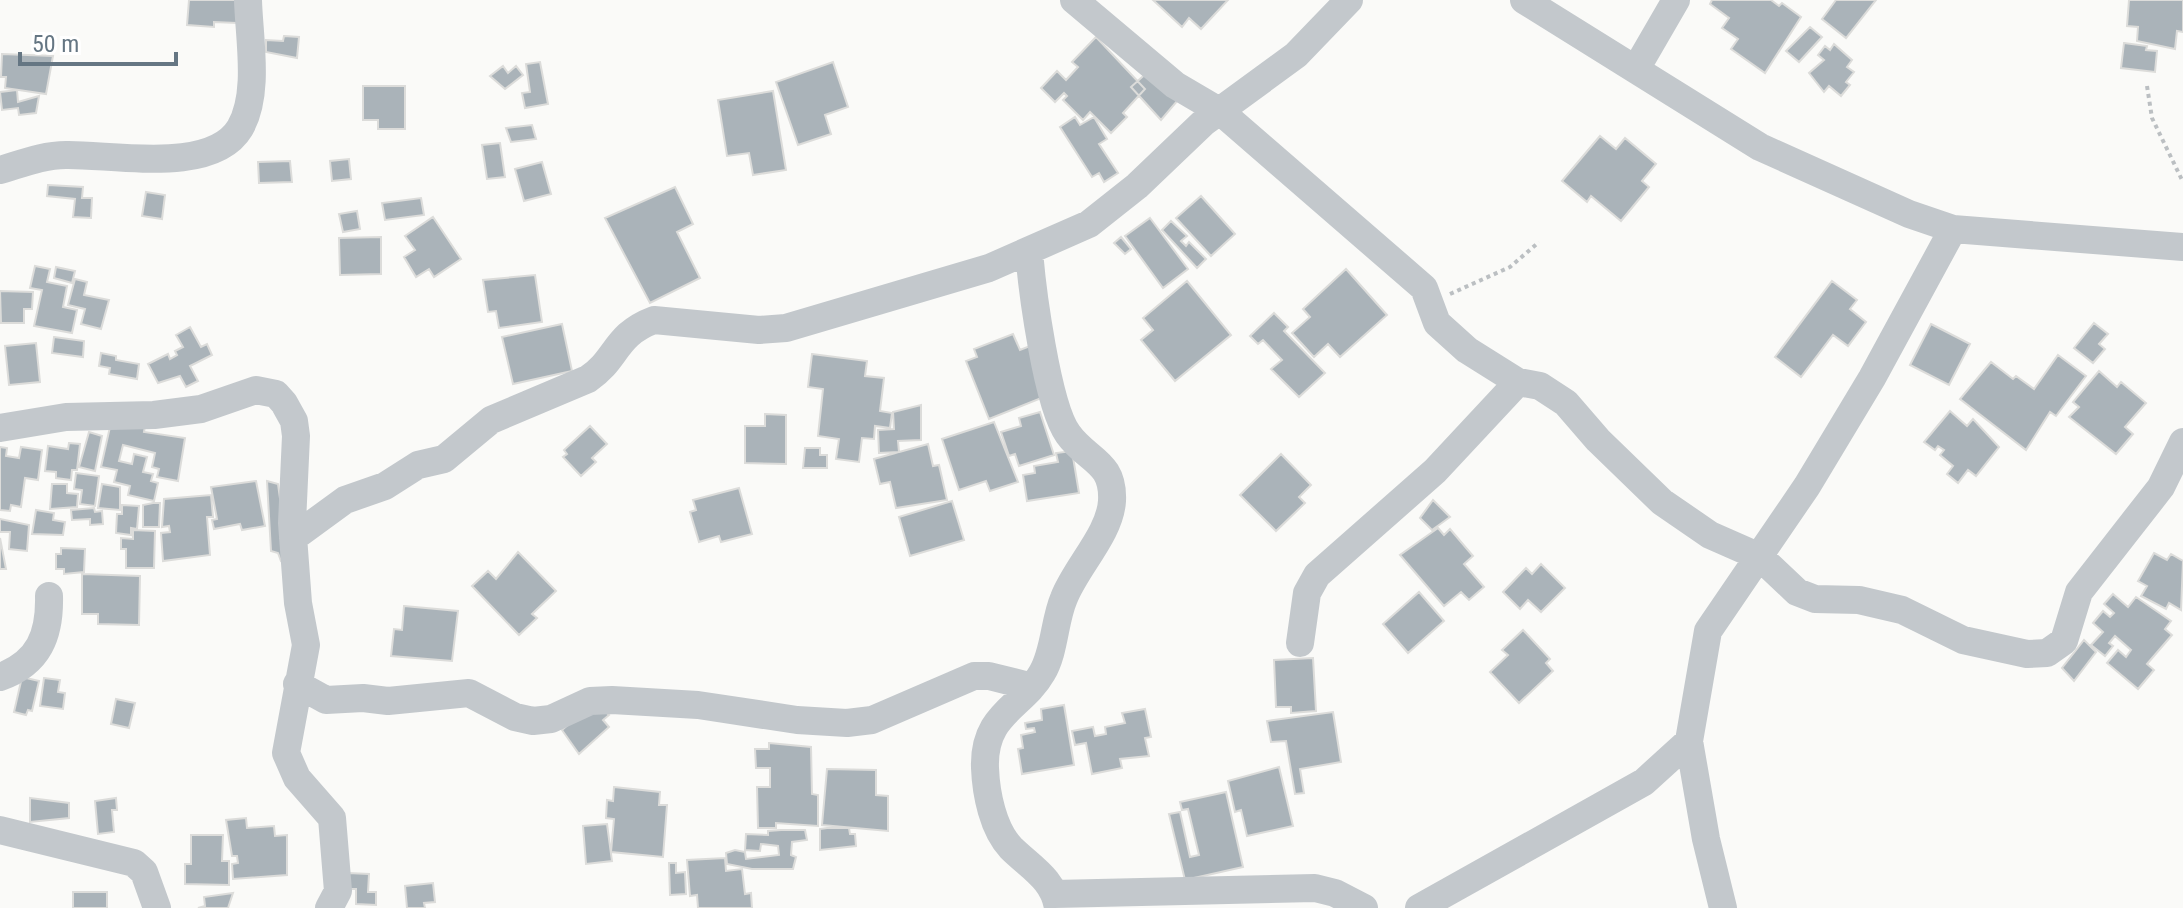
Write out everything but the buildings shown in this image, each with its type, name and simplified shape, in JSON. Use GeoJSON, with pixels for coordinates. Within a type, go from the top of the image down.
{"type":"FeatureCollection","features":[{"type":"Feature","properties":{"kind":"street"},"geometry":{"type":"LineString","coordinates":[[0,170],[63,155],[201,156],[222,145],[240,128],[250,95],[248,0]]}},
{"type":"Feature","properties":{"kind":"street"},"geometry":{"type":"LineString","coordinates":[[1074,0],[1175,85],[1221,112],[1424,288],[1441,328],[1467,350],[1518,382],[1540,386],[1566,403],[1626,469],[1679,516],[1710,535],[1760,557],[1789,585],[1811,598],[1873,603],[1902,610],[1963,640],[2027,654],[2047,653],[2064,641],[2079,592],[2161,487],[2183,442]]}},
{"type":"Feature","properties":{"kind":"street"},"geometry":{"type":"LineString","coordinates":[[293,538],[345,500],[385,486],[418,465],[444,459],[491,420],[588,379],[601,370],[620,340],[641,325],[654,320],[759,330],[786,328],[989,268],[1104,214],[1203,123],[1296,55],[1349,0]]}},
{"type":"Feature","properties":{"kind":"street"},"geometry":{"type":"LineString","coordinates":[[1524,0],[1760,147],[1859,195],[1953,229],[2183,247]]}},
{"type":"Feature","properties":{"kind":"street"},"geometry":{"type":"LineString","coordinates":[[1636,69],[1676,0]]}},
{"type":"Feature","properties":{"kind":"street"},"geometry":{"type":"LineString","coordinates":[[1723,908],[1706,839],[1689,741],[1708,631],[1760,557],[1872,378],[1953,229]]}},
{"type":"Feature","properties":{"kind":"street"},"geometry":{"type":"LineString","coordinates":[[1029,251],[1036,314],[1059,415],[1066,433],[1107,472],[1112,502],[1110,516],[1065,596],[1044,669],[997,723],[988,742],[985,775],[1003,837],[1045,878],[1056,901],[1291,887],[1335,893],[1364,908]]}},
{"type":"Feature","properties":{"kind":"street"},"geometry":{"type":"LineString","coordinates":[[1300,643],[1307,593],[1317,575],[1435,471],[1518,382]]}},
{"type":"Feature","properties":{"kind":"street"},"geometry":{"type":"LineString","coordinates":[[0,428],[66,417],[154,415],[201,409],[256,390],[268,391],[280,398],[294,421],[293,538],[298,603],[306,645],[286,753],[297,778],[332,818],[338,891],[329,908]]}},
{"type":"Feature","properties":{"kind":"street"},"geometry":{"type":"LineString","coordinates":[[0,677],[28,662],[46,638],[49,596]]}},
{"type":"Feature","properties":{"kind":"street"},"geometry":{"type":"LineString","coordinates":[[297,684],[308,693],[326,700],[363,698],[388,701],[469,693],[515,717],[533,721],[551,719],[590,701],[612,700],[698,705],[797,720],[847,723],[872,720],[974,676],[989,676],[1029,686]]}},
{"type":"Feature","properties":{"kind":"street"},"geometry":{"type":"LineString","coordinates":[[1419,908],[1644,782],[1689,741]]}},
{"type":"Feature","properties":{"kind":"street"},"geometry":{"type":"LineString","coordinates":[[0,830],[134,863],[144,872],[157,908]]}},
{"type":"Feature","properties":{"kind":"path"},"geometry":{"type":"LineString","coordinates":[[2147,86],[2152,118],[2183,182]]}},
{"type":"Feature","properties":{"kind":"path"},"geometry":{"type":"LineString","coordinates":[[1434,315],[1448,295],[1510,267],[1539,242]]}}]}
